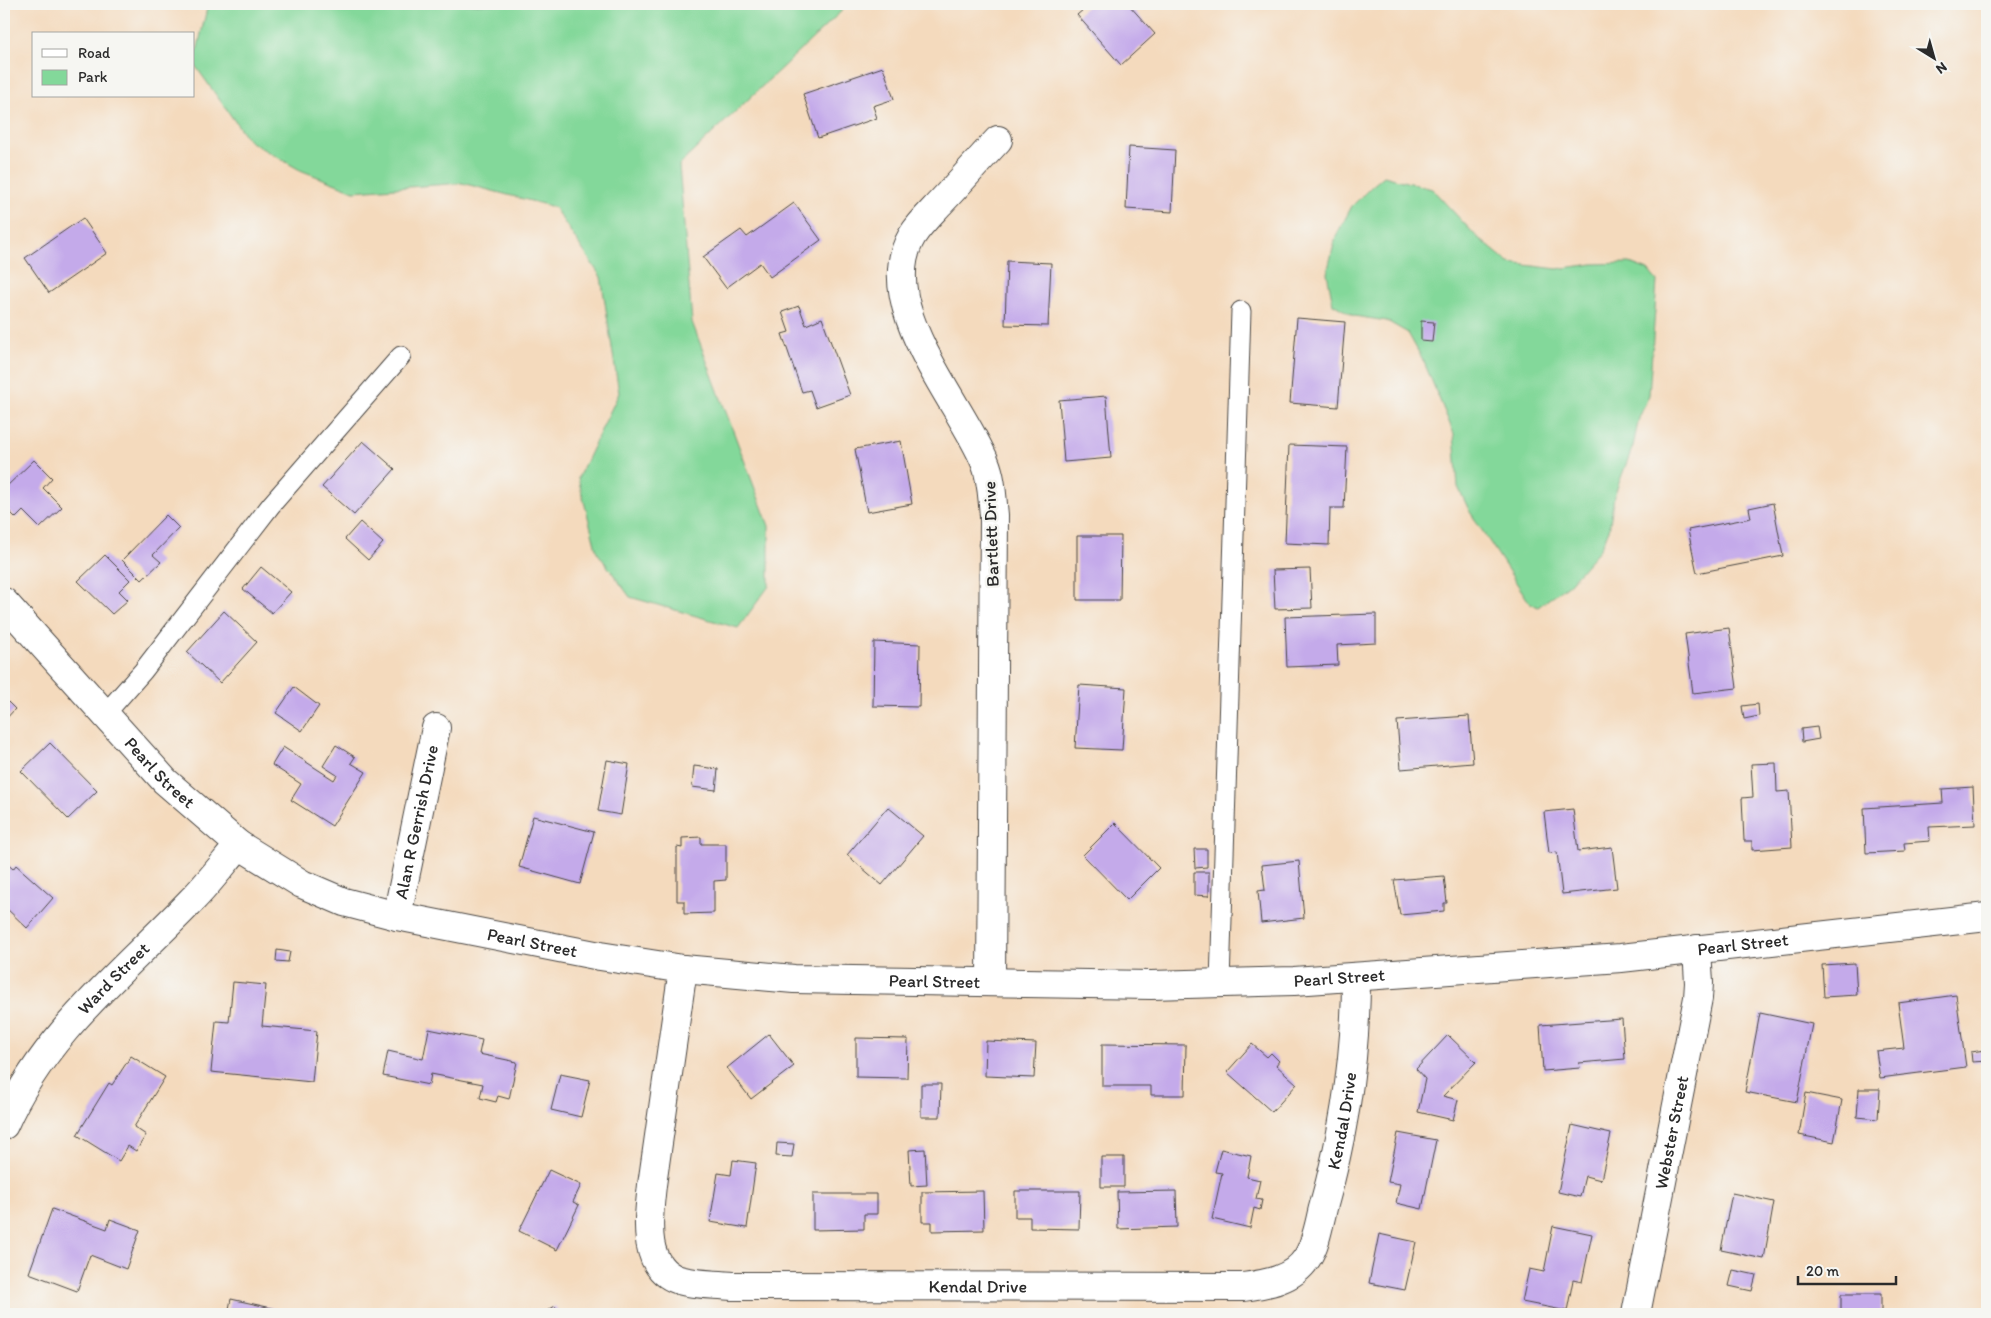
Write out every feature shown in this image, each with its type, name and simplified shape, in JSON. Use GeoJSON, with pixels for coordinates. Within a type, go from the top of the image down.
{"type":"FeatureCollection","features":[{"type":"Feature","properties":{"kind":"street","name":"Bartlett Drive"},"geometry":{"type":"LineString","coordinates":[[991,982],[994,524],[992,490],[990,476],[979,450],[920,342],[907,311],[903,282],[903,261],[912,236],[998,140]]}},
{"type":"Feature","properties":{"kind":"street","name":"Pearl Street"},"geometry":{"type":"LineString","coordinates":[[4,602],[165,781],[239,845],[282,872],[321,893],[396,916],[600,956],[683,969],[794,979],[1220,983],[1356,979],[1621,958],[1987,916]]}},
{"type":"Feature","properties":{"kind":"street","name":"Alan R Gerrish Drive"},"geometry":{"type":"LineString","coordinates":[[396,916],[436,728]]}},
{"type":"Feature","properties":{"kind":"street","name":"Ward Street"},"geometry":{"type":"LineString","coordinates":[[4,1125],[17,1098],[42,1060],[69,1025],[94,997],[192,901],[239,845]]}},
{"type":"Feature","properties":{"kind":"street","name":"Webster Street"},"geometry":{"type":"LineString","coordinates":[[1636,1314],[1698,998],[1700,983],[1697,949]]}},
{"type":"Feature","properties":{"kind":"street","name":"Kendal Drive"},"geometry":{"type":"LineString","coordinates":[[683,969],[652,1185],[649,1216],[650,1246],[658,1263],[677,1279],[733,1286],[1243,1287],[1270,1283],[1281,1279],[1306,1259],[1315,1240],[1327,1196],[1348,1086],[1356,1025],[1356,979]]}},
{"type":"Feature","properties":{"kind":"lane"},"geometry":{"type":"LineString","coordinates":[[1220,983],[1241,311]]}},
{"type":"Feature","properties":{"kind":"lane"},"geometry":{"type":"LineString","coordinates":[[105,714],[143,671],[266,511],[401,356]]}},
{"type":"Feature","properties":{"kind":"green space"},"geometry":{"type":"Polygon","coordinates":[[[208,4],[849,4],[679,165],[692,322],[769,526],[769,586],[738,628],[630,597],[597,552],[578,478],[619,393],[601,277],[554,207],[462,183],[354,191],[300,170],[249,141],[195,65],[208,4]]]}},
{"type":"Feature","properties":{"kind":"green space"},"geometry":{"type":"Polygon","coordinates":[[[1384,176],[1432,189],[1476,236],[1509,263],[1557,269],[1593,264],[1630,263],[1648,270],[1657,281],[1649,395],[1639,418],[1633,446],[1614,496],[1609,530],[1600,549],[1569,584],[1538,607],[1529,602],[1470,512],[1458,487],[1454,434],[1424,362],[1408,333],[1387,321],[1354,316],[1333,304],[1327,273],[1336,236],[1352,206],[1384,176]]]}},
{"type":"Feature","properties":{"kind":"building"},"geometry":{"type":"Polygon","coordinates":[[[1090,4],[1128,4],[1155,34],[1121,65],[1077,15],[1090,4]]]}},
{"type":"Feature","properties":{"kind":"building"},"geometry":{"type":"Polygon","coordinates":[[[883,67],[894,99],[873,106],[877,118],[818,138],[803,94],[883,67]]]}},
{"type":"Feature","properties":{"kind":"building"},"geometry":{"type":"Polygon","coordinates":[[[1129,147],[1175,150],[1172,212],[1126,209],[1129,147]]]}},
{"type":"Feature","properties":{"kind":"building"},"geometry":{"type":"Polygon","coordinates":[[[794,203],[821,240],[770,277],[760,263],[726,288],[703,257],[741,230],[747,237],[794,203]]]}},
{"type":"Feature","properties":{"kind":"building"},"geometry":{"type":"Polygon","coordinates":[[[83,218],[107,253],[49,293],[25,258],[83,218]]]}},
{"type":"Feature","properties":{"kind":"building"},"geometry":{"type":"Polygon","coordinates":[[[1007,261],[1051,263],[1048,326],[1005,325],[1007,261]]]}},
{"type":"Feature","properties":{"kind":"building"},"geometry":{"type":"Polygon","coordinates":[[[799,306],[806,325],[822,318],[850,395],[816,407],[810,390],[802,392],[782,334],[789,332],[782,312],[799,306]]]}},
{"type":"Feature","properties":{"kind":"building"},"geometry":{"type":"Polygon","coordinates":[[[1297,318],[1345,322],[1338,407],[1290,403],[1297,318]]]}},
{"type":"Feature","properties":{"kind":"building"},"geometry":{"type":"Polygon","coordinates":[[[1421,321],[1434,322],[1432,342],[1421,341],[1421,321]]]}},
{"type":"Feature","properties":{"kind":"building"},"geometry":{"type":"Polygon","coordinates":[[[1106,396],[1111,458],[1064,462],[1059,400],[1106,396]]]}},
{"type":"Feature","properties":{"kind":"building"},"geometry":{"type":"Polygon","coordinates":[[[363,441],[395,469],[354,515],[322,487],[363,441]]]}},
{"type":"Feature","properties":{"kind":"building"},"geometry":{"type":"Polygon","coordinates":[[[901,441],[912,504],[867,512],[855,449],[901,441]]]}},
{"type":"Feature","properties":{"kind":"building"},"geometry":{"type":"Polygon","coordinates":[[[1289,445],[1347,447],[1344,508],[1330,508],[1329,545],[1285,543],[1289,445]]]}},
{"type":"Feature","properties":{"kind":"building"},"geometry":{"type":"Polygon","coordinates":[[[34,460],[52,478],[43,488],[62,507],[40,528],[23,511],[16,518],[4,506],[4,489],[34,460]]]}},
{"type":"Feature","properties":{"kind":"building"},"geometry":{"type":"Polygon","coordinates":[[[1773,503],[1783,556],[1697,573],[1688,530],[1751,518],[1749,508],[1773,503]]]}},
{"type":"Feature","properties":{"kind":"building"},"geometry":{"type":"Polygon","coordinates":[[[166,515],[179,528],[153,555],[161,562],[142,580],[122,560],[166,515]]]}},
{"type":"Feature","properties":{"kind":"building"},"geometry":{"type":"Polygon","coordinates":[[[360,522],[383,543],[368,560],[345,539],[360,522]]]}},
{"type":"Feature","properties":{"kind":"building"},"geometry":{"type":"Polygon","coordinates":[[[1077,536],[1121,536],[1120,600],[1077,600],[1077,536]]]}},
{"type":"Feature","properties":{"kind":"building"},"geometry":{"type":"Polygon","coordinates":[[[105,555],[130,580],[119,591],[128,600],[112,614],[78,581],[105,555]]]}},
{"type":"Feature","properties":{"kind":"building"},"geometry":{"type":"Polygon","coordinates":[[[261,567],[291,592],[272,613],[243,589],[261,567]]]}},
{"type":"Feature","properties":{"kind":"building"},"geometry":{"type":"Polygon","coordinates":[[[1310,569],[1312,608],[1275,609],[1273,570],[1310,569]]]}},
{"type":"Feature","properties":{"kind":"building"},"geometry":{"type":"Polygon","coordinates":[[[224,611],[257,642],[220,683],[187,652],[224,611]]]}},
{"type":"Feature","properties":{"kind":"building"},"geometry":{"type":"Polygon","coordinates":[[[1376,614],[1376,643],[1337,645],[1338,665],[1287,667],[1285,617],[1376,614]]]}},
{"type":"Feature","properties":{"kind":"building"},"geometry":{"type":"Polygon","coordinates":[[[1729,628],[1737,688],[1693,693],[1685,634],[1729,628]]]}},
{"type":"Feature","properties":{"kind":"building"},"geometry":{"type":"Polygon","coordinates":[[[874,642],[920,644],[919,707],[873,706],[874,642]]]}},
{"type":"Feature","properties":{"kind":"building"},"geometry":{"type":"Polygon","coordinates":[[[1079,685],[1126,688],[1122,750],[1075,748],[1079,685]]]}},
{"type":"Feature","properties":{"kind":"building"},"geometry":{"type":"Polygon","coordinates":[[[294,687],[319,706],[302,731],[276,713],[294,687]]]}},
{"type":"Feature","properties":{"kind":"building"},"geometry":{"type":"Polygon","coordinates":[[[4,698],[15,709],[4,721],[4,698]]]}},
{"type":"Feature","properties":{"kind":"building"},"geometry":{"type":"Polygon","coordinates":[[[1758,704],[1759,716],[1744,719],[1742,706],[1758,704]]]}},
{"type":"Feature","properties":{"kind":"building"},"geometry":{"type":"Polygon","coordinates":[[[1469,716],[1473,763],[1401,769],[1397,721],[1469,716]]]}},
{"type":"Feature","properties":{"kind":"building"},"geometry":{"type":"Polygon","coordinates":[[[1817,727],[1819,739],[1802,742],[1801,729],[1817,727]]]}},
{"type":"Feature","properties":{"kind":"building"},"geometry":{"type":"Polygon","coordinates":[[[50,743],[97,791],[68,819],[21,771],[50,743]]]}},
{"type":"Feature","properties":{"kind":"building"},"geometry":{"type":"Polygon","coordinates":[[[336,745],[355,757],[351,763],[366,772],[332,826],[291,800],[301,784],[272,765],[283,747],[334,780],[337,775],[323,766],[336,745]]]}},
{"type":"Feature","properties":{"kind":"building"},"geometry":{"type":"Polygon","coordinates":[[[607,760],[629,764],[621,815],[598,811],[607,760]]]}},
{"type":"Feature","properties":{"kind":"building"},"geometry":{"type":"Polygon","coordinates":[[[1776,763],[1777,792],[1789,791],[1792,847],[1752,850],[1752,841],[1744,841],[1742,798],[1753,797],[1751,764],[1776,763]]]}},
{"type":"Feature","properties":{"kind":"building"},"geometry":{"type":"Polygon","coordinates":[[[694,766],[718,769],[716,790],[692,787],[694,766]]]}},
{"type":"Feature","properties":{"kind":"building"},"geometry":{"type":"Polygon","coordinates":[[[1973,787],[1975,825],[1929,827],[1930,841],[1904,843],[1905,851],[1866,853],[1864,808],[1943,803],[1942,789],[1973,787]]]}},
{"type":"Feature","properties":{"kind":"building"},"geometry":{"type":"Polygon","coordinates":[[[888,807],[923,836],[882,885],[847,855],[888,807]]]}},
{"type":"Feature","properties":{"kind":"building"},"geometry":{"type":"Polygon","coordinates":[[[1573,809],[1578,851],[1612,847],[1617,888],[1562,894],[1557,852],[1549,853],[1544,812],[1573,809]]]}},
{"type":"Feature","properties":{"kind":"building"},"geometry":{"type":"Polygon","coordinates":[[[533,816],[594,832],[580,884],[519,867],[533,816]]]}},
{"type":"Feature","properties":{"kind":"building"},"geometry":{"type":"Polygon","coordinates":[[[1115,823],[1159,868],[1127,900],[1083,855],[1115,823]]]}},
{"type":"Feature","properties":{"kind":"building"},"geometry":{"type":"Polygon","coordinates":[[[701,837],[701,844],[726,844],[726,880],[714,881],[714,913],[684,914],[684,901],[677,901],[677,847],[682,848],[682,838],[701,837]]]}},
{"type":"Feature","properties":{"kind":"building"},"geometry":{"type":"Polygon","coordinates":[[[1194,849],[1207,849],[1207,867],[1195,868],[1194,849]]]}},
{"type":"Feature","properties":{"kind":"building"},"geometry":{"type":"Polygon","coordinates":[[[4,861],[13,869],[16,865],[53,898],[27,928],[4,906],[4,861]]]}},
{"type":"Feature","properties":{"kind":"building"},"geometry":{"type":"Polygon","coordinates":[[[1299,861],[1304,918],[1261,923],[1258,891],[1265,890],[1262,865],[1299,861]]]}},
{"type":"Feature","properties":{"kind":"building"},"geometry":{"type":"Polygon","coordinates":[[[1194,872],[1209,872],[1209,896],[1194,895],[1194,872]]]}},
{"type":"Feature","properties":{"kind":"building"},"geometry":{"type":"Polygon","coordinates":[[[1444,876],[1447,903],[1444,903],[1444,911],[1400,915],[1394,880],[1444,876]]]}},
{"type":"Feature","properties":{"kind":"building"},"geometry":{"type":"Polygon","coordinates":[[[277,950],[290,952],[288,962],[276,961],[277,950]]]}},
{"type":"Feature","properties":{"kind":"building"},"geometry":{"type":"Polygon","coordinates":[[[1855,963],[1857,995],[1824,997],[1822,965],[1855,963]]]}},
{"type":"Feature","properties":{"kind":"building"},"geometry":{"type":"Polygon","coordinates":[[[233,982],[266,985],[262,1026],[317,1031],[312,1082],[211,1072],[216,1021],[229,1022],[233,982]]]}},
{"type":"Feature","properties":{"kind":"building"},"geometry":{"type":"Polygon","coordinates":[[[1956,995],[1966,1067],[1880,1078],[1876,1051],[1904,1048],[1898,1003],[1956,995]]]}},
{"type":"Feature","properties":{"kind":"building"},"geometry":{"type":"Polygon","coordinates":[[[1760,1013],[1812,1024],[1797,1102],[1745,1092],[1760,1013]]]}},
{"type":"Feature","properties":{"kind":"building"},"geometry":{"type":"Polygon","coordinates":[[[1622,1019],[1625,1059],[1579,1063],[1580,1068],[1543,1071],[1540,1025],[1622,1019]]]}},
{"type":"Feature","properties":{"kind":"building"},"geometry":{"type":"Polygon","coordinates":[[[429,1029],[482,1040],[479,1054],[517,1062],[509,1099],[498,1096],[496,1102],[480,1098],[483,1084],[431,1074],[429,1085],[383,1076],[388,1051],[423,1059],[429,1029]]]}},
{"type":"Feature","properties":{"kind":"building"},"geometry":{"type":"Polygon","coordinates":[[[769,1034],[794,1066],[751,1099],[727,1068],[769,1034]]]}},
{"type":"Feature","properties":{"kind":"building"},"geometry":{"type":"Polygon","coordinates":[[[1448,1035],[1476,1062],[1443,1096],[1458,1100],[1453,1120],[1418,1112],[1425,1079],[1416,1069],[1448,1035]]]}},
{"type":"Feature","properties":{"kind":"building"},"geometry":{"type":"Polygon","coordinates":[[[856,1038],[908,1039],[907,1078],[856,1077],[856,1038]]]}},
{"type":"Feature","properties":{"kind":"building"},"geometry":{"type":"Polygon","coordinates":[[[986,1041],[1036,1043],[1034,1078],[985,1076],[986,1041]]]}},
{"type":"Feature","properties":{"kind":"building"},"geometry":{"type":"Polygon","coordinates":[[[1102,1044],[1186,1045],[1185,1095],[1151,1095],[1151,1086],[1102,1086],[1102,1044]]]}},
{"type":"Feature","properties":{"kind":"building"},"geometry":{"type":"Polygon","coordinates":[[[1252,1044],[1267,1057],[1271,1053],[1279,1061],[1276,1065],[1297,1084],[1272,1112],[1227,1072],[1252,1044]]]}},
{"type":"Feature","properties":{"kind":"building"},"geometry":{"type":"Polygon","coordinates":[[[1985,1050],[1987,1061],[1972,1062],[1971,1052],[1985,1050]]]}},
{"type":"Feature","properties":{"kind":"building"},"geometry":{"type":"Polygon","coordinates":[[[131,1056],[165,1077],[134,1127],[146,1135],[136,1151],[128,1146],[119,1161],[77,1135],[109,1083],[112,1085],[131,1056]]]}},
{"type":"Feature","properties":{"kind":"building"},"geometry":{"type":"Polygon","coordinates":[[[560,1074],[590,1080],[581,1117],[551,1110],[560,1074]]]}},
{"type":"Feature","properties":{"kind":"building"},"geometry":{"type":"Polygon","coordinates":[[[921,1084],[941,1084],[940,1117],[921,1117],[921,1084]]]}},
{"type":"Feature","properties":{"kind":"building"},"geometry":{"type":"Polygon","coordinates":[[[1859,1089],[1880,1089],[1878,1119],[1857,1117],[1859,1089]]]}},
{"type":"Feature","properties":{"kind":"building"},"geometry":{"type":"Polygon","coordinates":[[[1806,1093],[1842,1100],[1834,1142],[1799,1135],[1806,1093]]]}},
{"type":"Feature","properties":{"kind":"building"},"geometry":{"type":"Polygon","coordinates":[[[1572,1125],[1611,1134],[1601,1180],[1585,1176],[1580,1197],[1558,1192],[1572,1125]]]}},
{"type":"Feature","properties":{"kind":"building"},"geometry":{"type":"Polygon","coordinates":[[[1398,1133],[1436,1140],[1422,1209],[1396,1203],[1400,1184],[1388,1182],[1398,1133]]]}},
{"type":"Feature","properties":{"kind":"building"},"geometry":{"type":"Polygon","coordinates":[[[777,1143],[794,1144],[792,1157],[776,1156],[777,1143]]]}},
{"type":"Feature","properties":{"kind":"building"},"geometry":{"type":"Polygon","coordinates":[[[925,1149],[927,1185],[911,1186],[909,1150],[925,1149]]]}},
{"type":"Feature","properties":{"kind":"building"},"geometry":{"type":"Polygon","coordinates":[[[1221,1149],[1251,1156],[1247,1177],[1260,1180],[1256,1199],[1262,1200],[1260,1210],[1254,1208],[1250,1228],[1212,1219],[1222,1173],[1215,1172],[1221,1149]]]}},
{"type":"Feature","properties":{"kind":"building"},"geometry":{"type":"Polygon","coordinates":[[[1101,1157],[1124,1157],[1124,1187],[1101,1187],[1101,1157]]]}},
{"type":"Feature","properties":{"kind":"building"},"geometry":{"type":"Polygon","coordinates":[[[733,1160],[756,1163],[747,1228],[710,1222],[718,1173],[731,1175],[733,1160]]]}},
{"type":"Feature","properties":{"kind":"building"},"geometry":{"type":"Polygon","coordinates":[[[549,1170],[581,1185],[573,1202],[579,1205],[557,1250],[519,1231],[549,1170]]]}},
{"type":"Feature","properties":{"kind":"building"},"geometry":{"type":"Polygon","coordinates":[[[983,1191],[984,1230],[932,1231],[932,1222],[922,1222],[922,1192],[983,1191]]]}},
{"type":"Feature","properties":{"kind":"building"},"geometry":{"type":"Polygon","coordinates":[[[1015,1191],[1080,1191],[1079,1229],[1030,1228],[1030,1217],[1015,1217],[1015,1191]]]}},
{"type":"Feature","properties":{"kind":"building"},"geometry":{"type":"Polygon","coordinates":[[[1176,1191],[1177,1227],[1118,1229],[1117,1192],[1176,1191]]]}},
{"type":"Feature","properties":{"kind":"building"},"geometry":{"type":"Polygon","coordinates":[[[1732,1193],[1774,1202],[1764,1259],[1721,1250],[1732,1193]]]}},
{"type":"Feature","properties":{"kind":"building"},"geometry":{"type":"Polygon","coordinates":[[[813,1194],[877,1194],[877,1214],[864,1214],[864,1229],[813,1230],[813,1194]]]}},
{"type":"Feature","properties":{"kind":"building"},"geometry":{"type":"Polygon","coordinates":[[[52,1209],[107,1229],[110,1219],[140,1230],[126,1269],[90,1255],[77,1291],[29,1273],[52,1209]]]}},
{"type":"Feature","properties":{"kind":"building"},"geometry":{"type":"Polygon","coordinates":[[[1553,1226],[1592,1234],[1582,1282],[1573,1280],[1567,1311],[1522,1302],[1529,1269],[1544,1272],[1553,1226]]]}},
{"type":"Feature","properties":{"kind":"building"},"geometry":{"type":"Polygon","coordinates":[[[1379,1234],[1416,1242],[1405,1290],[1369,1283],[1379,1234]]]}},
{"type":"Feature","properties":{"kind":"building"},"geometry":{"type":"Polygon","coordinates":[[[1733,1270],[1756,1275],[1752,1291],[1729,1286],[1733,1270]]]}},
{"type":"Feature","properties":{"kind":"building"},"geometry":{"type":"Polygon","coordinates":[[[1841,1294],[1881,1294],[1881,1314],[1841,1314],[1841,1294]]]}},
{"type":"Feature","properties":{"kind":"building"},"geometry":{"type":"Polygon","coordinates":[[[231,1299],[290,1312],[289,1314],[228,1314],[231,1299]]]}},
{"type":"Feature","properties":{"kind":"building"},"geometry":{"type":"Polygon","coordinates":[[[555,1306],[560,1314],[542,1314],[555,1306]]]}}]}
